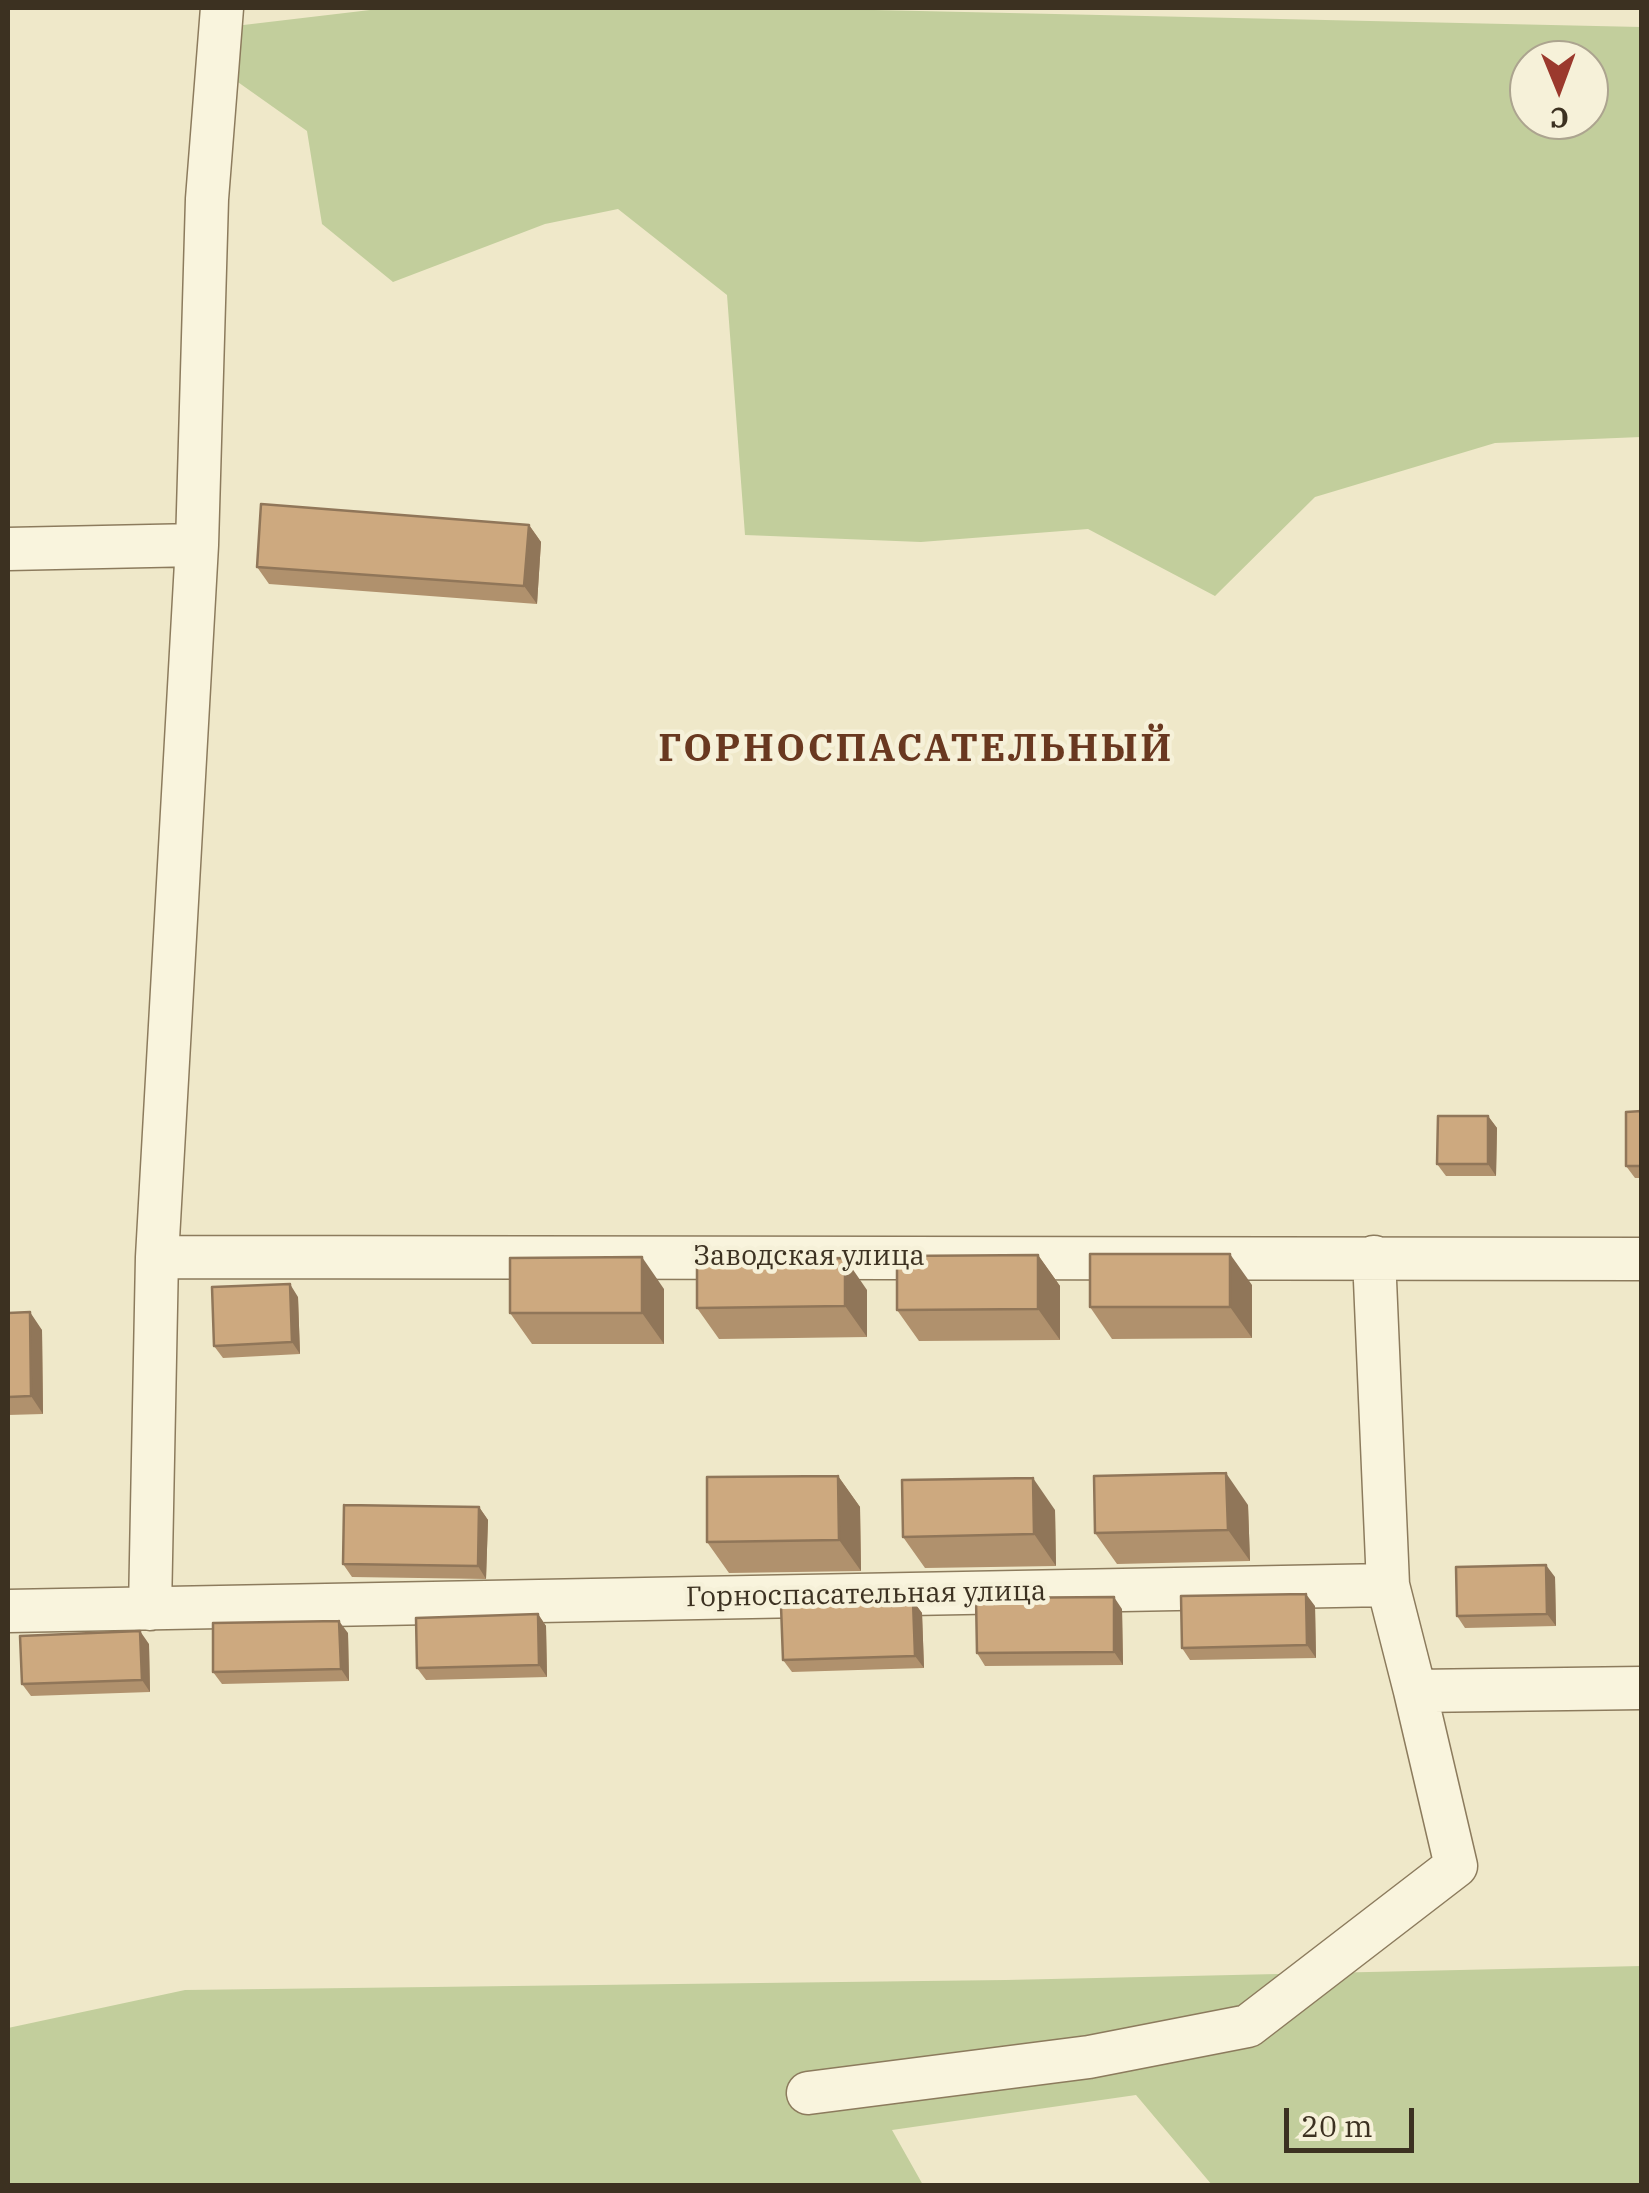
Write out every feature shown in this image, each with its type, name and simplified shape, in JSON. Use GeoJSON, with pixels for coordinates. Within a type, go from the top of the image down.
{"type":"FeatureCollection","features":[{"type":"Feature","properties":{"kind":"street"},"geometry":{"type":"LineString","coordinates":[[150,1608],[156,1257],[197,545],[207,199],[222,8]]}},
{"type":"Feature","properties":{"kind":"street"},"geometry":{"type":"LineString","coordinates":[[8,549],[197,545]]}},
{"type":"Feature","properties":{"kind":"street","name":"Заводская улица"},"geometry":{"type":"LineString","coordinates":[[156,1257],[1642,1259]]}},
{"type":"Feature","properties":{"kind":"street"},"geometry":{"type":"LineString","coordinates":[[808,2093],[1089,2057],[1248,2026],[1456,1866],[1388,1585],[1374,1258]]}},
{"type":"Feature","properties":{"kind":"street","name":"Горноспасательная улица"},"geometry":{"type":"LineString","coordinates":[[8,1611],[1388,1585]]}},
{"type":"Feature","properties":{"kind":"street"},"geometry":{"type":"LineString","coordinates":[[1415,1691],[1642,1688]]}},
{"type":"Feature","properties":{"kind":"green space"},"geometry":{"type":"Polygon","coordinates":[[[387,8],[784,8],[1641,27],[1641,437],[1495,443],[1315,497],[1215,596],[1088,529],[921,542],[745,535],[727,295],[618,209],[545,224],[393,282],[322,224],[307,131],[218,68],[235,26],[387,8]]]}},
{"type":"Feature","properties":{"kind":"green space"},"geometry":{"type":"Polygon","coordinates":[[[1641,1966],[1641,2185],[1212,2185],[1136,2095],[892,2130],[923,2185],[8,2185],[8,2028],[185,1990],[1006,1980],[1641,1966]]]}},
{"type":"Feature","properties":{"kind":"building"},"geometry":{"type":"Polygon","coordinates":[[[261,504],[529,525],[524,586],[257,567],[261,504]]]}},
{"type":"Feature","properties":{"kind":"building"},"geometry":{"type":"Polygon","coordinates":[[[1642,1111],[1642,1166],[1626,1166],[1626,1112],[1642,1111]]]}},
{"type":"Feature","properties":{"kind":"building"},"geometry":{"type":"Polygon","coordinates":[[[1438,1116],[1488,1116],[1488,1164],[1437,1164],[1438,1116]]]}},
{"type":"Feature","properties":{"kind":"building"},"geometry":{"type":"Polygon","coordinates":[[[1090,1254],[1230,1254],[1230,1307],[1090,1307],[1090,1254]]]}},
{"type":"Feature","properties":{"kind":"building"},"geometry":{"type":"Polygon","coordinates":[[[1038,1255],[1038,1309],[897,1310],[897,1256],[1038,1255]]]}},
{"type":"Feature","properties":{"kind":"building"},"geometry":{"type":"Polygon","coordinates":[[[642,1257],[642,1313],[510,1313],[510,1258],[642,1257]]]}},
{"type":"Feature","properties":{"kind":"building"},"geometry":{"type":"Polygon","coordinates":[[[845,1258],[845,1306],[697,1308],[697,1261],[845,1258]]]}},
{"type":"Feature","properties":{"kind":"building"},"geometry":{"type":"Polygon","coordinates":[[[290,1284],[292,1342],[214,1346],[212,1287],[290,1284]]]}},
{"type":"Feature","properties":{"kind":"building"},"geometry":{"type":"Polygon","coordinates":[[[30,1312],[31,1396],[8,1397],[8,1313],[30,1312]]]}},
{"type":"Feature","properties":{"kind":"building"},"geometry":{"type":"Polygon","coordinates":[[[1226,1473],[1228,1530],[1095,1533],[1094,1476],[1226,1473]]]}},
{"type":"Feature","properties":{"kind":"building"},"geometry":{"type":"Polygon","coordinates":[[[838,1476],[839,1540],[707,1542],[707,1477],[838,1476]]]}},
{"type":"Feature","properties":{"kind":"building"},"geometry":{"type":"Polygon","coordinates":[[[1033,1478],[1034,1534],[903,1537],[902,1480],[1033,1478]]]}},
{"type":"Feature","properties":{"kind":"building"},"geometry":{"type":"Polygon","coordinates":[[[344,1505],[479,1507],[478,1566],[343,1564],[344,1505]]]}},
{"type":"Feature","properties":{"kind":"building"},"geometry":{"type":"Polygon","coordinates":[[[1546,1565],[1547,1614],[1457,1616],[1456,1567],[1546,1565]]]}},
{"type":"Feature","properties":{"kind":"building"},"geometry":{"type":"Polygon","coordinates":[[[1306,1594],[1307,1645],[1182,1648],[1181,1596],[1306,1594]]]}},
{"type":"Feature","properties":{"kind":"building"},"geometry":{"type":"Polygon","coordinates":[[[1114,1597],[1114,1652],[977,1653],[976,1598],[1114,1597]]]}},
{"type":"Feature","properties":{"kind":"building"},"geometry":{"type":"Polygon","coordinates":[[[913,1601],[915,1656],[783,1660],[781,1606],[913,1601]]]}},
{"type":"Feature","properties":{"kind":"building"},"geometry":{"type":"Polygon","coordinates":[[[538,1614],[539,1665],[417,1668],[416,1618],[538,1614]]]}},
{"type":"Feature","properties":{"kind":"building"},"geometry":{"type":"Polygon","coordinates":[[[339,1621],[341,1669],[213,1672],[213,1623],[339,1621]]]}},
{"type":"Feature","properties":{"kind":"building"},"geometry":{"type":"Polygon","coordinates":[[[140,1631],[142,1680],[22,1684],[20,1636],[140,1631]]]}},
{"type":"Feature","properties":{"kind":"district","name":"ГОРНОСПАСАТЕЛЬНЫЙ"},"geometry":{"type":"Point","coordinates":[916,750]}}]}
